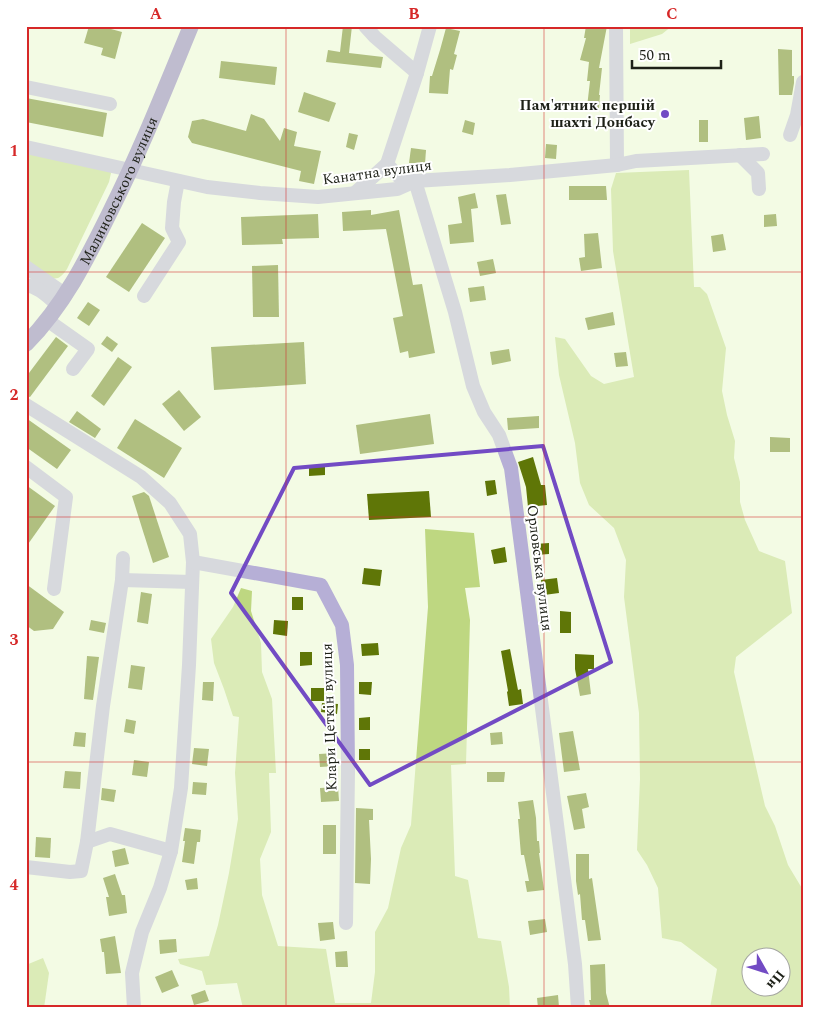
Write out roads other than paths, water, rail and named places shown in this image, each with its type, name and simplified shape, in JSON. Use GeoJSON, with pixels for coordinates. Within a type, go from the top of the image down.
{"type":"FeatureCollection","features":[{"type":"Feature","properties":{"kind":"main road","name":"Малиновського вулиця"},"geometry":{"type":"LineString","coordinates":[[26,344],[62,300],[90,255],[131,170],[190,26]]}},
{"type":"Feature","properties":{"kind":"street"},"geometry":{"type":"LineString","coordinates":[[365,26],[417,73]]}},
{"type":"Feature","properties":{"kind":"street"},"geometry":{"type":"LineString","coordinates":[[355,192],[387,164],[417,73],[430,26]]}},
{"type":"Feature","properties":{"kind":"street"},"geometry":{"type":"LineString","coordinates":[[616,26],[617,165]]}},
{"type":"Feature","properties":{"kind":"street"},"geometry":{"type":"LineString","coordinates":[[790,135],[797,115],[803,82]]}},
{"type":"Feature","properties":{"kind":"street"},"geometry":{"type":"LineString","coordinates":[[26,88],[110,104]]}},
{"type":"Feature","properties":{"kind":"street","name":"Канатна вулиця"},"geometry":{"type":"LineString","coordinates":[[26,147],[178,181],[260,193],[318,197],[397,189],[415,181],[617,165],[636,161],[763,154]]}},
{"type":"Feature","properties":{"kind":"street"},"geometry":{"type":"LineString","coordinates":[[740,155],[758,173],[759,189]]}},
{"type":"Feature","properties":{"kind":"street"},"geometry":{"type":"LineString","coordinates":[[387,164],[399,177],[415,181]]}},
{"type":"Feature","properties":{"kind":"street"},"geometry":{"type":"LineString","coordinates":[[144,296],[179,242],[172,228],[178,181]]}},
{"type":"Feature","properties":{"kind":"street","name":"Орловська вулиця"},"geometry":{"type":"LineString","coordinates":[[415,181],[455,312],[473,386],[484,412],[499,435],[511,468],[575,964],[578,1008]]}},
{"type":"Feature","properties":{"kind":"street"},"geometry":{"type":"LineString","coordinates":[[26,267],[62,300]]}},
{"type":"Feature","properties":{"kind":"street"},"geometry":{"type":"LineString","coordinates":[[26,286],[32,286],[62,300]]}},
{"type":"Feature","properties":{"kind":"street"},"geometry":{"type":"LineString","coordinates":[[47,320],[88,349],[73,369]]}},
{"type":"Feature","properties":{"kind":"street"},"geometry":{"type":"LineString","coordinates":[[26,405],[141,477],[170,503],[190,534],[193,562],[181,788],[171,851],[160,888],[142,932],[132,974],[134,1008]]}},
{"type":"Feature","properties":{"kind":"street"},"geometry":{"type":"LineString","coordinates":[[26,467],[66,497],[54,589]]}},
{"type":"Feature","properties":{"kind":"street"},"geometry":{"type":"LineString","coordinates":[[26,867],[70,872],[82,871],[124,558]]}},
{"type":"Feature","properties":{"kind":"street","name":"Клари Цеткін вулиця"},"geometry":{"type":"LineString","coordinates":[[193,562],[321,585],[342,625],[347,665],[346,923]]}},
{"type":"Feature","properties":{"kind":"street"},"geometry":{"type":"LineString","coordinates":[[122,580],[192,582]]}},
{"type":"Feature","properties":{"kind":"street"},"geometry":{"type":"LineString","coordinates":[[87,842],[110,834],[171,851]]}},
{"type":"Feature","properties":{"kind":"place","name":"Пам'ятник першій шахті Донбасу"},"geometry":{"type":"Point","coordinates":[665,114]}}]}
